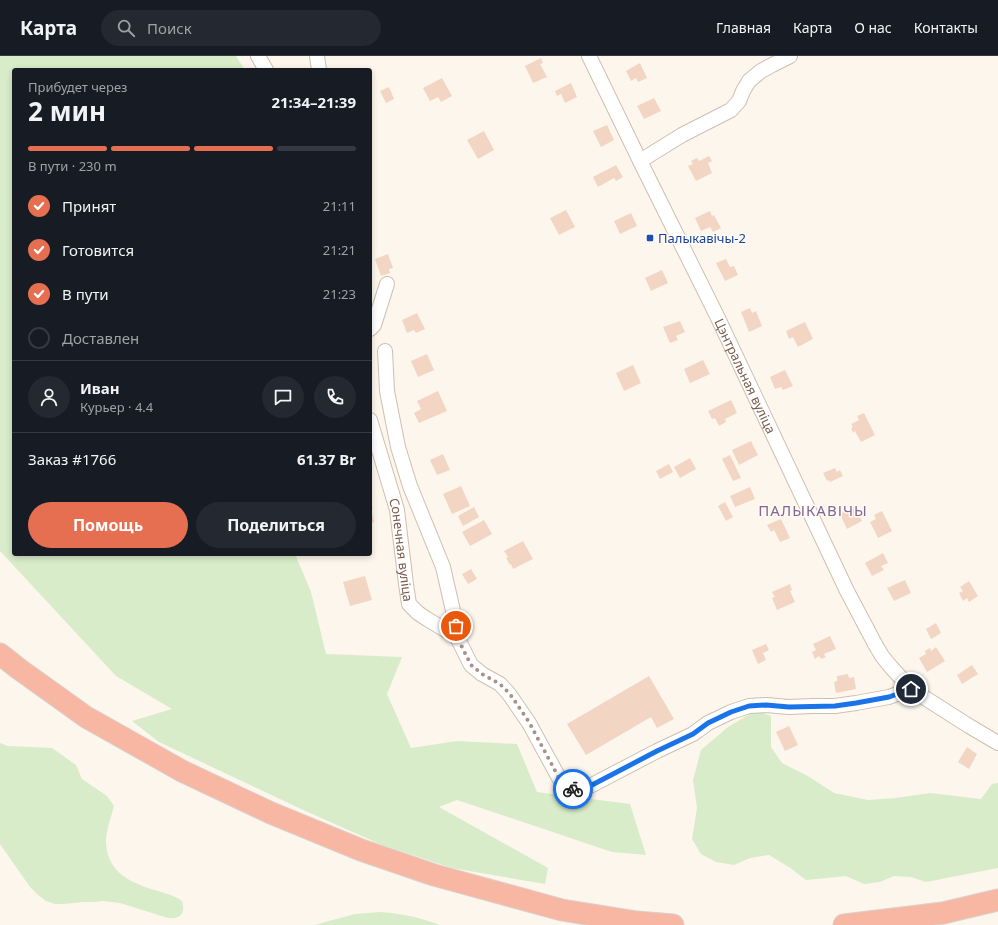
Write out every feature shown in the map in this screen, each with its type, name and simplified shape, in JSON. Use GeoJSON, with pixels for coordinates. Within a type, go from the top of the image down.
{"type":"FeatureCollection","features":[{"type":"Feature","properties":{"kind":"highway"},"geometry":{"type":"LineString","coordinates":[[0,654],[86,717],[182,771],[271,813],[361,850],[434,875],[562,910],[636,922],[673,925]]}},
{"type":"Feature","properties":{"kind":"highway"},"geometry":{"type":"LineString","coordinates":[[844,925],[943,913],[998,900]]}},
{"type":"Feature","properties":{"kind":"street"},"geometry":{"type":"LineString","coordinates":[[317,56],[319,68]]}},
{"type":"Feature","properties":{"kind":"street","name":"Цэнтральная вуліца"},"geometry":{"type":"LineString","coordinates":[[589,56],[717,316],[862,622],[882,656],[911,689],[998,743]]}},
{"type":"Feature","properties":{"kind":"street"},"geometry":{"type":"LineString","coordinates":[[640,161],[682,135],[731,110],[738,101],[749,81],[761,71],[790,56]]}},
{"type":"Feature","properties":{"kind":"street"},"geometry":{"type":"LineString","coordinates":[[372,327],[374,325],[387,284]]}},
{"type":"Feature","properties":{"kind":"street"},"geometry":{"type":"LineString","coordinates":[[385,351],[387,391],[398,447],[410,486],[443,567],[454,615],[457,637],[471,665],[482,674],[500,684],[510,694],[529,722],[559,778],[568,786],[578,790],[592,785],[693,734],[708,723],[731,712],[749,706],[835,706],[889,697],[911,689]]}},
{"type":"Feature","properties":{"kind":"street","name":"Сонечная вуліца"},"geometry":{"type":"LineString","coordinates":[[372,427],[397,510],[409,604],[418,613],[457,637]]}},
{"type":"Feature","properties":{"kind":"green space"},"geometry":{"type":"Polygon","coordinates":[[[0,56],[236,56],[244,68],[12,68],[12,556],[296,556],[311,592],[326,654],[402,657],[387,694],[411,748],[457,741],[517,744],[537,792],[630,804],[646,855],[612,852],[457,800],[439,807],[548,868],[545,884],[452,868],[382,845],[301,809],[159,742],[132,721],[172,709],[116,676],[0,551],[0,56]]]}},
{"type":"Feature","properties":{"kind":"green space"},"geometry":{"type":"Polygon","coordinates":[[[761,712],[771,716],[771,747],[782,763],[808,776],[834,793],[868,800],[930,793],[981,799],[992,784],[998,783],[998,868],[926,882],[911,877],[894,876],[880,882],[864,884],[846,876],[806,880],[789,867],[769,855],[750,858],[734,865],[716,862],[701,854],[692,839],[697,808],[693,780],[701,750],[728,727],[750,714],[761,712]]]}},
{"type":"Feature","properties":{"kind":"green space"},"geometry":{"type":"Polygon","coordinates":[[[0,743],[8,746],[52,748],[76,765],[82,779],[107,796],[114,806],[106,842],[107,851],[114,866],[125,877],[132,881],[182,901],[183,909],[181,915],[176,918],[168,918],[120,903],[103,901],[55,904],[46,901],[38,895],[30,887],[0,844],[0,743]]]}},
{"type":"Feature","properties":{"kind":"green space"},"geometry":{"type":"Polygon","coordinates":[[[381,912],[411,916],[440,925],[315,925],[355,914],[381,912]]]}},
{"type":"Feature","properties":{"kind":"building"},"geometry":{"type":"Polygon","coordinates":[[[541,58],[543,63],[540,64],[547,77],[533,83],[525,66],[541,58]]]}},
{"type":"Feature","properties":{"kind":"building"},"geometry":{"type":"Polygon","coordinates":[[[640,63],[647,78],[638,82],[636,78],[631,81],[626,71],[640,63]]]}},
{"type":"Feature","properties":{"kind":"building"},"geometry":{"type":"Polygon","coordinates":[[[442,78],[452,96],[441,102],[438,97],[430,101],[423,88],[442,78]]]}},
{"type":"Feature","properties":{"kind":"building"},"geometry":{"type":"Polygon","coordinates":[[[571,83],[577,97],[565,103],[561,94],[557,96],[555,91],[571,83]]]}},
{"type":"Feature","properties":{"kind":"building"},"geometry":{"type":"Polygon","coordinates":[[[389,87],[394,99],[386,103],[380,91],[389,87]]]}},
{"type":"Feature","properties":{"kind":"building"},"geometry":{"type":"Polygon","coordinates":[[[654,98],[661,111],[644,119],[637,106],[654,98]]]}},
{"type":"Feature","properties":{"kind":"building"},"geometry":{"type":"Polygon","coordinates":[[[607,125],[614,140],[601,147],[593,131],[607,125]]]}},
{"type":"Feature","properties":{"kind":"building"},"geometry":{"type":"Polygon","coordinates":[[[484,131],[494,150],[478,159],[467,140],[484,131]]]}},
{"type":"Feature","properties":{"kind":"building"},"geometry":{"type":"Polygon","coordinates":[[[709,156],[712,161],[708,163],[712,173],[696,181],[688,166],[693,164],[691,161],[697,158],[699,161],[709,156]]]}},
{"type":"Feature","properties":{"kind":"building"},"geometry":{"type":"Polygon","coordinates":[[[616,165],[623,177],[616,181],[614,178],[598,187],[593,177],[616,165]]]}},
{"type":"Feature","properties":{"kind":"building"},"geometry":{"type":"Polygon","coordinates":[[[566,210],[575,227],[559,235],[550,218],[566,210]]]}},
{"type":"Feature","properties":{"kind":"building"},"geometry":{"type":"Polygon","coordinates":[[[710,211],[721,228],[713,232],[710,227],[701,231],[695,218],[710,211]]]}},
{"type":"Feature","properties":{"kind":"building"},"geometry":{"type":"Polygon","coordinates":[[[631,213],[637,226],[620,234],[614,221],[631,213]]]}},
{"type":"Feature","properties":{"kind":"building"},"geometry":{"type":"Polygon","coordinates":[[[388,254],[393,268],[389,269],[390,273],[381,276],[375,259],[388,254]]]}},
{"type":"Feature","properties":{"kind":"building"},"geometry":{"type":"Polygon","coordinates":[[[726,259],[730,267],[734,266],[738,275],[725,281],[716,263],[726,259]]]}},
{"type":"Feature","properties":{"kind":"building"},"geometry":{"type":"Polygon","coordinates":[[[662,270],[668,283],[651,291],[645,278],[662,270]]]}},
{"type":"Feature","properties":{"kind":"building"},"geometry":{"type":"Polygon","coordinates":[[[750,308],[752,313],[756,311],[762,326],[749,332],[741,312],[750,308]]]}},
{"type":"Feature","properties":{"kind":"building"},"geometry":{"type":"Polygon","coordinates":[[[417,313],[425,329],[416,333],[414,330],[407,333],[402,320],[417,313]]]}},
{"type":"Feature","properties":{"kind":"building"},"geometry":{"type":"Polygon","coordinates":[[[680,321],[685,332],[676,336],[678,340],[670,343],[663,327],[680,321]]]}},
{"type":"Feature","properties":{"kind":"building"},"geometry":{"type":"Polygon","coordinates":[[[805,322],[813,339],[798,347],[793,337],[789,339],[786,331],[805,322]]]}},
{"type":"Feature","properties":{"kind":"building"},"geometry":{"type":"Polygon","coordinates":[[[427,354],[434,370],[418,377],[411,361],[427,354]]]}},
{"type":"Feature","properties":{"kind":"building"},"geometry":{"type":"Polygon","coordinates":[[[703,360],[710,374],[690,383],[684,369],[703,360]]]}},
{"type":"Feature","properties":{"kind":"building"},"geometry":{"type":"Polygon","coordinates":[[[633,365],[641,383],[624,391],[616,373],[633,365]]]}},
{"type":"Feature","properties":{"kind":"building"},"geometry":{"type":"Polygon","coordinates":[[[785,370],[793,386],[783,390],[781,387],[775,389],[770,377],[785,370]]]}},
{"type":"Feature","properties":{"kind":"building"},"geometry":{"type":"Polygon","coordinates":[[[438,391],[447,411],[419,423],[414,413],[421,409],[417,401],[438,391]]]}},
{"type":"Feature","properties":{"kind":"building"},"geometry":{"type":"Polygon","coordinates":[[[731,400],[737,413],[725,419],[726,422],[719,426],[715,418],[712,419],[708,411],[731,400]]]}},
{"type":"Feature","properties":{"kind":"building"},"geometry":{"type":"Polygon","coordinates":[[[864,413],[875,435],[861,442],[855,431],[853,433],[851,428],[853,427],[851,424],[859,420],[857,416],[864,413]]]}},
{"type":"Feature","properties":{"kind":"building"},"geometry":{"type":"Polygon","coordinates":[[[751,441],[758,455],[739,465],[732,450],[751,441]]]}},
{"type":"Feature","properties":{"kind":"building"},"geometry":{"type":"Polygon","coordinates":[[[443,454],[450,470],[437,475],[430,460],[443,454]]]}},
{"type":"Feature","properties":{"kind":"building"},"geometry":{"type":"Polygon","coordinates":[[[730,455],[741,478],[733,481],[722,459],[730,455]]]}},
{"type":"Feature","properties":{"kind":"building"},"geometry":{"type":"Polygon","coordinates":[[[690,458],[696,469],[680,478],[674,467],[690,458]]]}},
{"type":"Feature","properties":{"kind":"building"},"geometry":{"type":"Polygon","coordinates":[[[669,464],[673,472],[660,479],[656,471],[669,464]]]}},
{"type":"Feature","properties":{"kind":"building"},"geometry":{"type":"Polygon","coordinates":[[[835,468],[837,472],[840,470],[843,476],[830,482],[829,480],[827,481],[823,473],[835,468]]]}},
{"type":"Feature","properties":{"kind":"building"},"geometry":{"type":"Polygon","coordinates":[[[461,486],[470,506],[452,514],[443,494],[461,486]]]}},
{"type":"Feature","properties":{"kind":"building"},"geometry":{"type":"Polygon","coordinates":[[[750,487],[755,499],[735,507],[730,496],[750,487]]]}},
{"type":"Feature","properties":{"kind":"building"},"geometry":{"type":"Polygon","coordinates":[[[725,502],[733,517],[726,521],[718,506],[725,502]]]}},
{"type":"Feature","properties":{"kind":"building"},"geometry":{"type":"Polygon","coordinates":[[[474,507],[479,517],[463,526],[458,516],[474,507]]]}},
{"type":"Feature","properties":{"kind":"building"},"geometry":{"type":"Polygon","coordinates":[[[855,507],[862,521],[847,529],[840,514],[855,507]]]}},
{"type":"Feature","properties":{"kind":"building"},"geometry":{"type":"Polygon","coordinates":[[[882,511],[892,531],[878,538],[870,522],[876,519],[874,515],[882,511]]]}},
{"type":"Feature","properties":{"kind":"building"},"geometry":{"type":"Polygon","coordinates":[[[781,519],[790,538],[780,542],[774,530],[771,532],[767,525],[781,519]]]}},
{"type":"Feature","properties":{"kind":"building"},"geometry":{"type":"Polygon","coordinates":[[[484,520],[492,534],[470,546],[462,532],[484,520]]]}},
{"type":"Feature","properties":{"kind":"building"},"geometry":{"type":"Polygon","coordinates":[[[523,541],[533,559],[513,569],[506,558],[508,557],[504,551],[523,541]]]}},
{"type":"Feature","properties":{"kind":"building"},"geometry":{"type":"Polygon","coordinates":[[[883,553],[888,563],[881,566],[884,570],[872,576],[865,563],[883,553]]]}},
{"type":"Feature","properties":{"kind":"building"},"geometry":{"type":"Polygon","coordinates":[[[471,569],[477,579],[468,584],[462,574],[471,569]]]}},
{"type":"Feature","properties":{"kind":"building"},"geometry":{"type":"Polygon","coordinates":[[[365,576],[372,600],[350,606],[343,582],[365,576]]]}},
{"type":"Feature","properties":{"kind":"building"},"geometry":{"type":"Polygon","coordinates":[[[905,580],[911,593],[894,601],[887,588],[905,580]]]}},
{"type":"Feature","properties":{"kind":"building"},"geometry":{"type":"Polygon","coordinates":[[[969,581],[978,596],[969,602],[967,598],[963,601],[959,593],[963,591],[960,587],[969,581]]]}},
{"type":"Feature","properties":{"kind":"building"},"geometry":{"type":"Polygon","coordinates":[[[790,584],[792,590],[790,591],[795,602],[777,610],[772,598],[775,597],[772,592],[790,584]]]}},
{"type":"Feature","properties":{"kind":"building"},"geometry":{"type":"Polygon","coordinates":[[[936,623],[941,633],[931,639],[926,629],[936,623]]]}},
{"type":"Feature","properties":{"kind":"building"},"geometry":{"type":"Polygon","coordinates":[[[830,636],[836,649],[824,654],[826,657],[821,659],[819,656],[815,659],[812,652],[816,650],[813,644],[830,636]]]}},
{"type":"Feature","properties":{"kind":"building"},"geometry":{"type":"Polygon","coordinates":[[[766,644],[769,650],[763,653],[766,660],[758,664],[752,650],[766,644]]]}},
{"type":"Feature","properties":{"kind":"building"},"geometry":{"type":"Polygon","coordinates":[[[936,647],[945,661],[927,672],[919,658],[926,654],[925,651],[930,648],[931,651],[936,647]]]}},
{"type":"Feature","properties":{"kind":"building"},"geometry":{"type":"Polygon","coordinates":[[[972,665],[978,674],[962,684],[957,675],[972,665]]]}},
{"type":"Feature","properties":{"kind":"building"},"geometry":{"type":"Polygon","coordinates":[[[848,674],[849,678],[854,677],[856,689],[836,693],[834,682],[837,681],[837,676],[848,674]]]}},
{"type":"Feature","properties":{"kind":"building"},"geometry":{"type":"Polygon","coordinates":[[[649,676],[674,719],[657,728],[651,717],[586,755],[567,724],[649,676]]]}},
{"type":"Feature","properties":{"kind":"building"},"geometry":{"type":"Polygon","coordinates":[[[789,726],[798,745],[785,751],[776,732],[789,726]]]}},
{"type":"Feature","properties":{"kind":"building"},"geometry":{"type":"Polygon","coordinates":[[[967,747],[977,754],[969,769],[958,762],[967,747]]]}},
{"type":"Feature","properties":{"kind":"way so far"},"geometry":{"type":"LineString","coordinates":[[456,626],[457,637],[471,665],[482,674],[500,684],[510,694],[529,722],[559,778],[573,789]]}},
{"type":"Feature","properties":{"kind":"place","name":"Палыкавічы-2"},"geometry":{"type":"Point","coordinates":[650,238]}},
{"type":"Feature","properties":{"kind":"district","name":"ПАЛЫКАВІЧЫ"},"geometry":{"type":"Point","coordinates":[813,511]}},
{"type":"Feature","properties":{"kind":"route"},"geometry":{"type":"LineString","coordinates":[[573,789],[578,790],[592,785],[693,734],[708,723],[731,712],[749,706],[835,706],[889,697],[911,689]]}}]}
